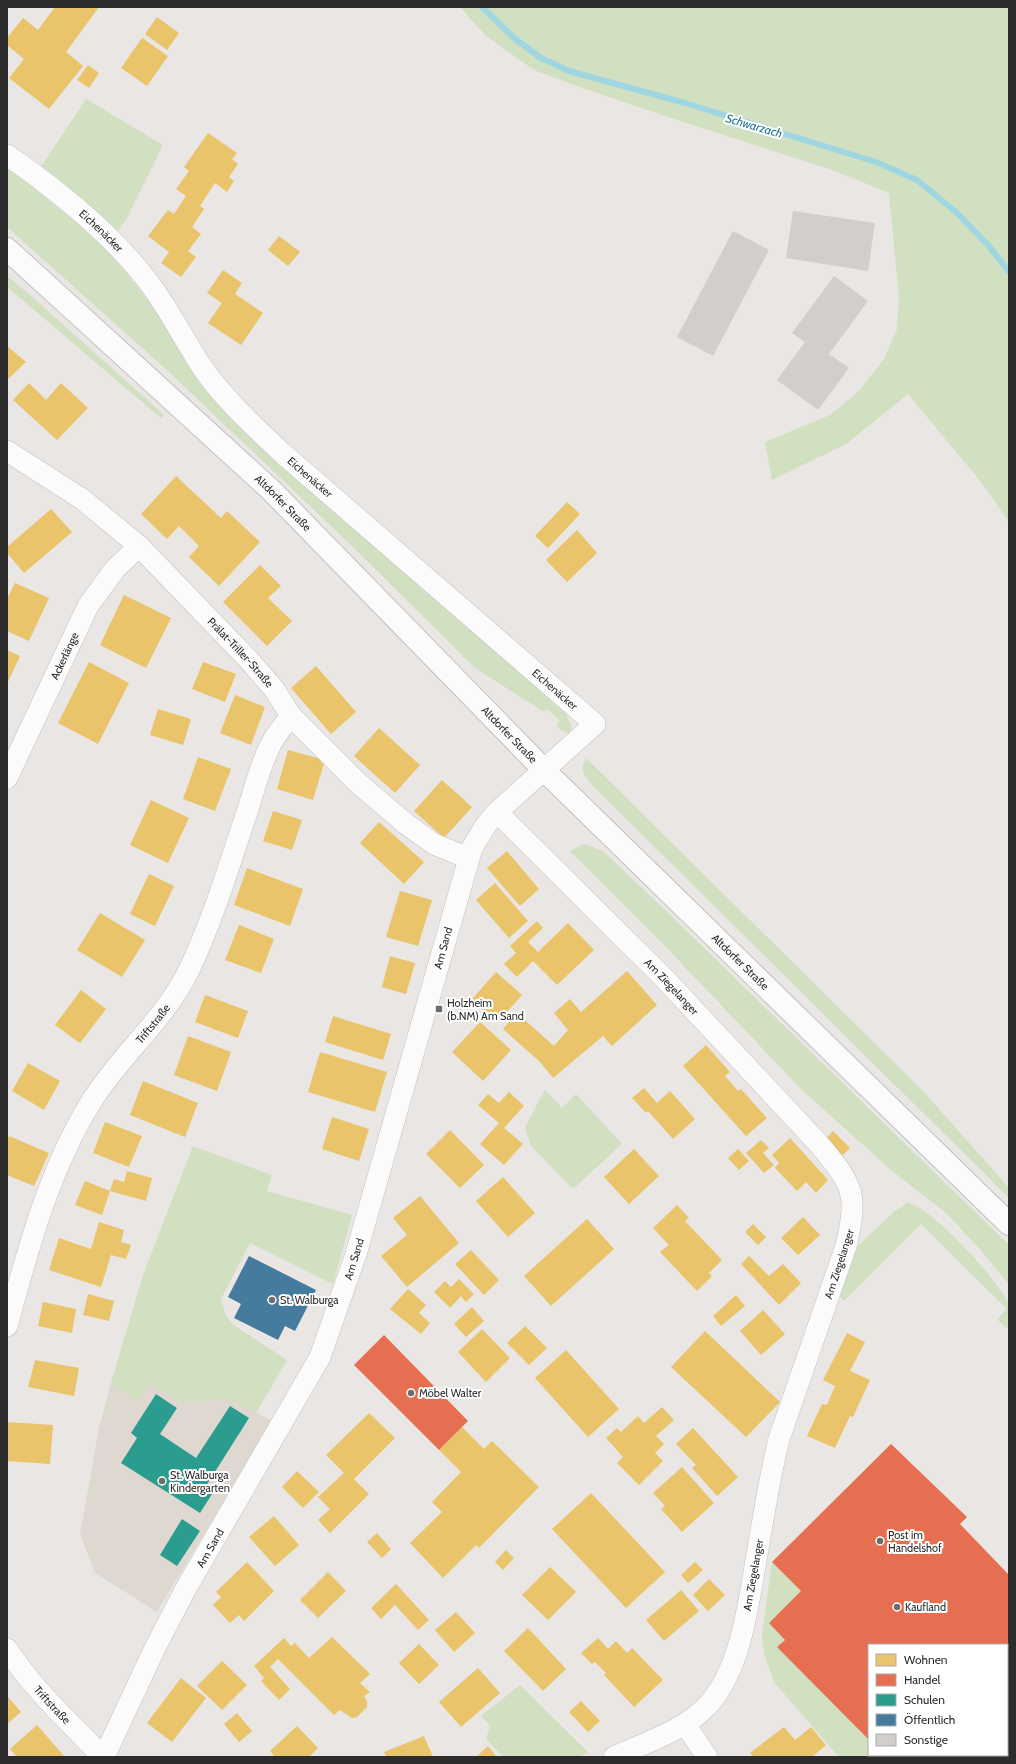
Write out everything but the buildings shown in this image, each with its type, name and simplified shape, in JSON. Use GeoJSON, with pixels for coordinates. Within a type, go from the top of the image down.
{"type":"FeatureCollection","features":[{"type":"Feature","properties":{"kind":"main road","name":"Altdorfer Straße"},"geometry":{"type":"LineString","coordinates":[[7,249],[272,490],[545,771],[1009,1224]]}},
{"type":"Feature","properties":{"kind":"street","name":"Eichenäcker"},"geometry":{"type":"LineString","coordinates":[[7,155],[73,204],[121,249],[144,276],[205,370],[239,411],[281,452],[595,724],[545,771]]}},
{"type":"Feature","properties":{"kind":"street","name":"Prälat-Triller-Straße"},"geometry":{"type":"LineString","coordinates":[[7,451],[82,500],[139,546],[249,660],[274,689],[291,716],[358,783],[406,824],[434,844],[468,858]]}},
{"type":"Feature","properties":{"kind":"street","name":"Ackerlänge"},"geometry":{"type":"LineString","coordinates":[[7,778],[88,606],[115,569],[139,546]]}},
{"type":"Feature","properties":{"kind":"street","name":"Triftstraße"},"geometry":{"type":"LineString","coordinates":[[7,1326],[36,1226],[63,1154],[91,1101],[161,1014],[183,982],[195,957],[224,881],[266,756],[277,734],[291,716]]}},
{"type":"Feature","properties":{"kind":"street","name":"Am Sand"},"geometry":{"type":"LineString","coordinates":[[103,1757],[154,1650],[185,1590],[320,1357],[356,1254],[468,858],[478,837],[497,812],[545,771]]}},
{"type":"Feature","properties":{"kind":"street","name":"Am Ziegelanger"},"geometry":{"type":"LineString","coordinates":[[497,812],[664,978],[818,1143],[841,1171],[848,1182],[853,1197],[852,1222],[846,1246],[779,1439],[771,1471],[748,1607],[732,1662],[721,1687],[705,1708],[685,1724],[614,1757]]}},
{"type":"Feature","properties":{"kind":"street","name":"Triftstraße"},"geometry":{"type":"LineString","coordinates":[[7,1649],[14,1660],[53,1705],[103,1757]]}},
{"type":"Feature","properties":{"kind":"street"},"geometry":{"type":"LineString","coordinates":[[685,1724],[707,1757]]}},
{"type":"Feature","properties":{"kind":"shaded area","name":"St. Walburga Kindergarten"},"geometry":{"type":"Polygon","coordinates":[[[111,1383],[137,1403],[150,1384],[183,1402],[229,1399],[272,1421],[157,1612],[95,1573],[80,1534],[99,1428],[111,1383]]]}},
{"type":"Feature","properties":{"kind":"green space"},"geometry":{"type":"Polygon","coordinates":[[[460,7],[1009,7],[1009,522],[981,482],[908,394],[846,444],[772,480],[765,442],[830,415],[858,392],[884,359],[897,329],[899,298],[889,193],[838,172],[659,114],[534,70],[486,36],[460,7]]]}},
{"type":"Feature","properties":{"kind":"green space"},"geometry":{"type":"Polygon","coordinates":[[[86,99],[163,145],[126,220],[118,231],[112,230],[41,167],[86,99]]]}},
{"type":"Feature","properties":{"kind":"green space"},"geometry":{"type":"Polygon","coordinates":[[[7,167],[88,231],[115,259],[150,303],[205,388],[564,711],[572,726],[569,733],[556,726],[560,721],[547,709],[544,712],[475,668],[350,544],[168,371],[7,227],[7,167]]]}},
{"type":"Feature","properties":{"kind":"green space"},"geometry":{"type":"Polygon","coordinates":[[[7,276],[164,415],[161,418],[7,287],[7,276]]]}},
{"type":"Feature","properties":{"kind":"green space"},"geometry":{"type":"Polygon","coordinates":[[[586,758],[924,1092],[1009,1188],[1009,1198],[592,785],[585,776],[583,769],[586,758]]]}},
{"type":"Feature","properties":{"kind":"green space"},"geometry":{"type":"Polygon","coordinates":[[[584,844],[603,851],[1009,1245],[1009,1284],[977,1246],[946,1213],[891,1170],[802,1090],[663,944],[570,851],[584,844]]]}},
{"type":"Feature","properties":{"kind":"green space"},"geometry":{"type":"Polygon","coordinates":[[[545,1090],[562,1108],[576,1094],[622,1144],[573,1189],[531,1146],[525,1127],[545,1090]]]}},
{"type":"Feature","properties":{"kind":"green space"},"geometry":{"type":"Polygon","coordinates":[[[193,1146],[272,1175],[267,1191],[352,1215],[333,1284],[250,1243],[221,1299],[226,1316],[235,1326],[287,1360],[256,1413],[229,1399],[183,1402],[150,1384],[137,1403],[111,1383],[143,1275],[193,1146]]]}},
{"type":"Feature","properties":{"kind":"green space"},"geometry":{"type":"Polygon","coordinates":[[[907,1203],[917,1207],[931,1216],[947,1230],[964,1246],[993,1280],[1004,1295],[1010,1307],[1009,1327],[1006,1328],[997,1319],[1007,1309],[921,1224],[844,1301],[836,1291],[848,1255],[895,1211],[907,1203]]]}},
{"type":"Feature","properties":{"kind":"green space"},"geometry":{"type":"Polygon","coordinates":[[[772,1562],[801,1591],[769,1623],[785,1640],[778,1647],[868,1739],[868,1756],[886,1757],[839,1757],[774,1682],[764,1654],[762,1635],[772,1562]]]}},
{"type":"Feature","properties":{"kind":"green space"},"geometry":{"type":"Polygon","coordinates":[[[520,1685],[588,1752],[579,1757],[503,1757],[486,1739],[490,1726],[481,1716],[520,1685]]]}},
{"type":"Feature","properties":{"kind":"waterway","name":"Schwarzach"},"geometry":{"type":"LineString","coordinates":[[482,7],[514,38],[541,58],[569,71],[685,103],[876,162],[917,180],[956,212],[988,245],[1009,272]]}},
{"type":"Feature","properties":{"kind":"place","name":"Holzheim (b.NM) Am Sand"},"geometry":{"type":"Point","coordinates":[439,1009]}},
{"type":"Feature","properties":{"kind":"place","name":"St. Walburga"},"geometry":{"type":"Point","coordinates":[272,1300]}},
{"type":"Feature","properties":{"kind":"place","name":"Möbel Walter"},"geometry":{"type":"Point","coordinates":[411,1393]}},
{"type":"Feature","properties":{"kind":"place","name":"St. Walburga Kindergarten"},"geometry":{"type":"Point","coordinates":[162,1481]}},
{"type":"Feature","properties":{"kind":"place","name":"Post im Handelshof"},"geometry":{"type":"Point","coordinates":[880,1541]}},
{"type":"Feature","properties":{"kind":"place","name":"Kaufland"},"geometry":{"type":"Point","coordinates":[897,1607]}}]}
